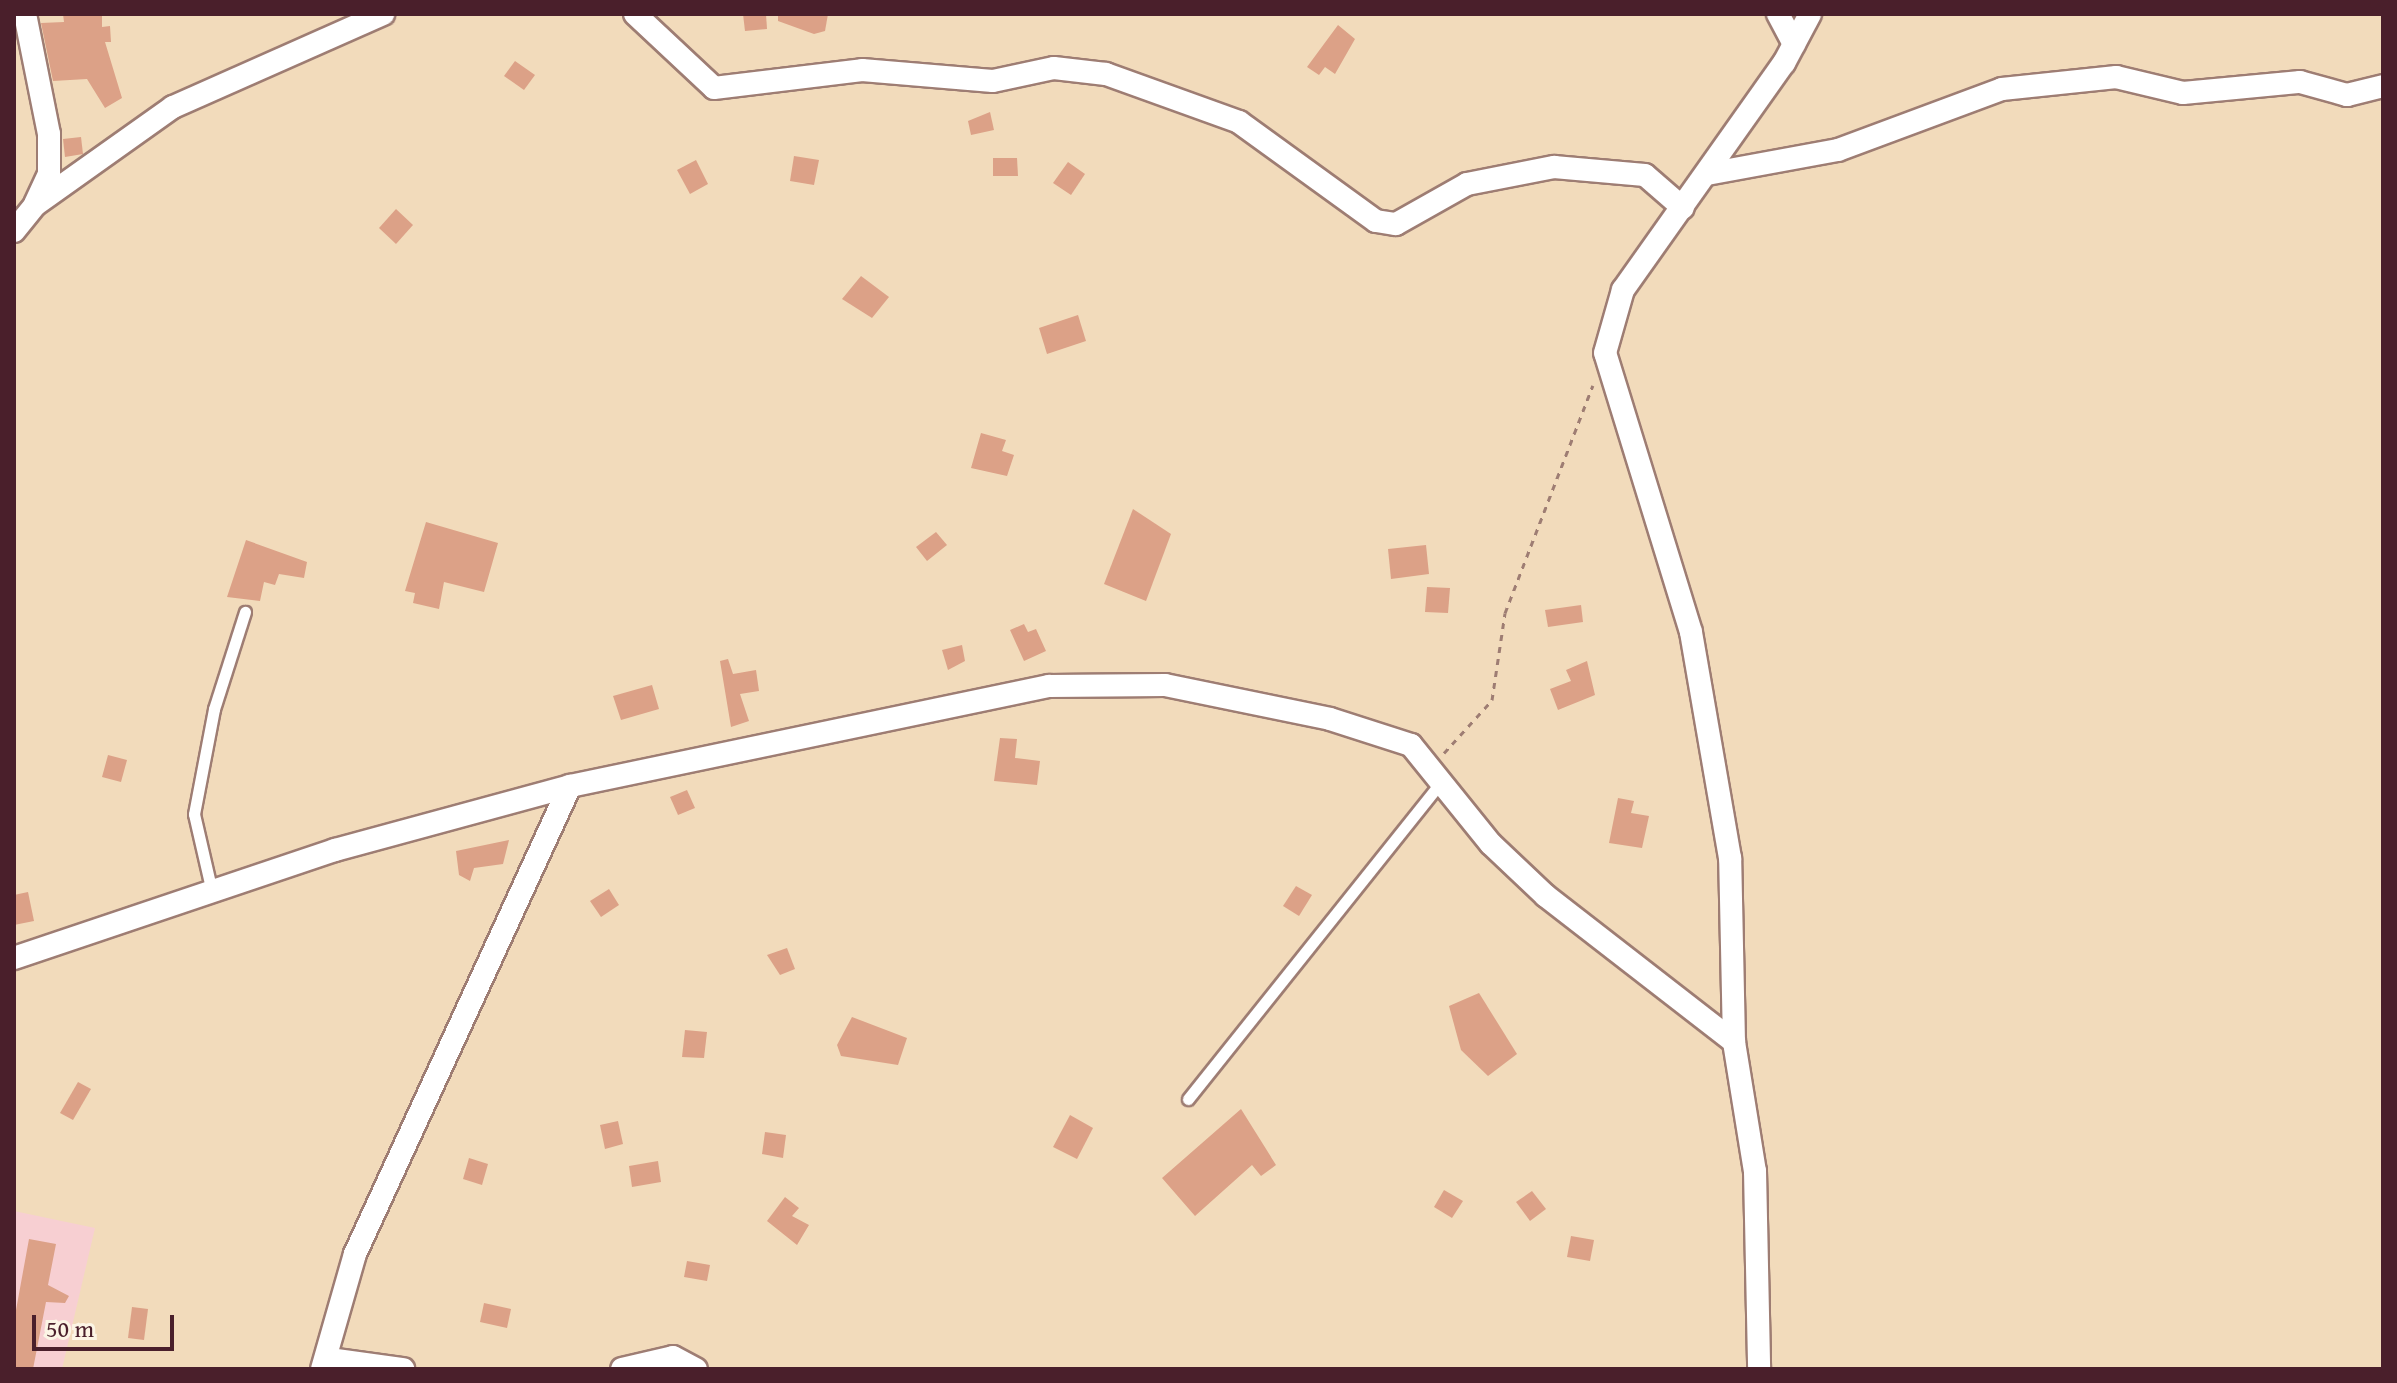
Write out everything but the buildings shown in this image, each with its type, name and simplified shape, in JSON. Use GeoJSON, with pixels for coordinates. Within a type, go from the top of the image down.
{"type":"FeatureCollection","features":[{"type":"Feature","properties":{"kind":"street"},"geometry":{"type":"LineString","coordinates":[[14,231],[35,205],[49,174],[49,134],[25,14]]}},
{"type":"Feature","properties":{"kind":"street"},"geometry":{"type":"LineString","coordinates":[[35,205],[173,107],[383,14]]}},
{"type":"Feature","properties":{"kind":"street"},"geometry":{"type":"LineString","coordinates":[[635,14],[714,88],[862,70],[993,81],[1054,68],[1106,74],[1239,122],[1376,221],[1396,224],[1467,184],[1554,167],[1645,175],[1683,208]]}},
{"type":"Feature","properties":{"kind":"street"},"geometry":{"type":"LineString","coordinates":[[1778,14],[1794,44]]}},
{"type":"Feature","properties":{"kind":"street"},"geometry":{"type":"LineString","coordinates":[[1759,1369],[1755,1171],[1734,1042],[1730,858],[1691,632],[1605,353],[1623,290],[1707,174],[1794,44],[1810,14]]}},
{"type":"Feature","properties":{"kind":"street"},"geometry":{"type":"LineString","coordinates":[[1707,174],[1838,150],[2002,89],[2116,77],[2183,93],[2300,82],[2347,95],[2383,86]]}},
{"type":"Feature","properties":{"kind":"street"},"geometry":{"type":"LineString","coordinates":[[14,958],[212,892],[570,786],[1049,686],[1165,685],[1255,703],[1411,745],[1491,844],[1546,896],[1734,1042]]}},
{"type":"Feature","properties":{"kind":"street"},"geometry":{"type":"LineString","coordinates":[[403,1369],[326,1364],[355,1254],[570,786]]}},
{"type":"Feature","properties":{"kind":"street"},"geometry":{"type":"LineString","coordinates":[[622,1369],[673,1357],[696,1369]]}},
{"type":"Feature","properties":{"kind":"lane"},"geometry":{"type":"LineString","coordinates":[[212,892],[194,814],[214,709],[245,612]]}},
{"type":"Feature","properties":{"kind":"lane"},"geometry":{"type":"LineString","coordinates":[[1188,1099],[1435,773]]}},
{"type":"Feature","properties":{"kind":"path"},"geometry":{"type":"LineString","coordinates":[[1435,773],[1492,700],[1505,613],[1605,353]]}},
{"type":"Feature","properties":{"kind":"shaded area"},"geometry":{"type":"Polygon","coordinates":[[[14,1211],[95,1228],[62,1369],[14,1369],[14,1211]]]}}]}
